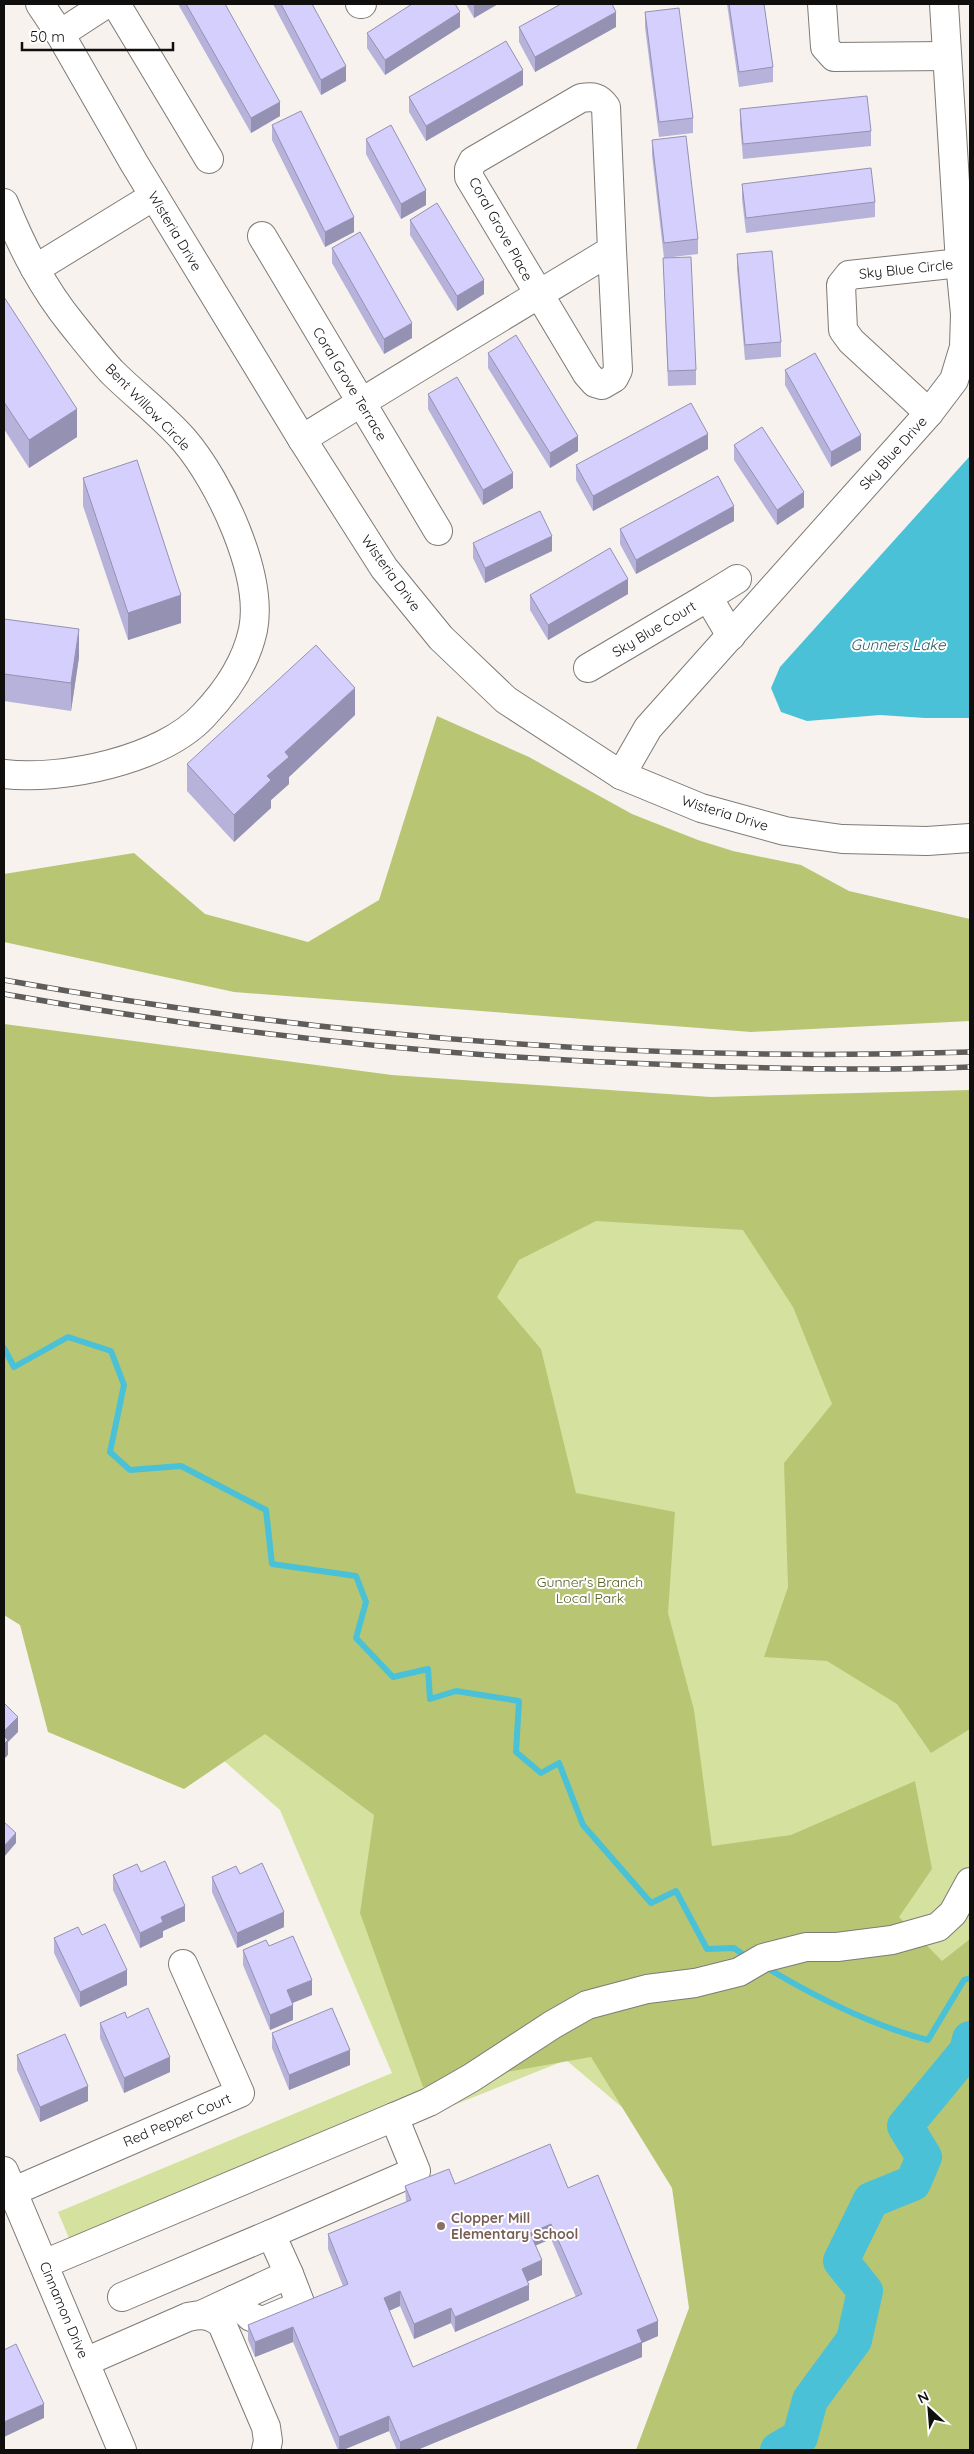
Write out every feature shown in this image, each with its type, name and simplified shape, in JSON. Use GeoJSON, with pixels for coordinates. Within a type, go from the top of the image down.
{"type":"FeatureCollection","features":[{"type":"Feature","properties":{"kind":"street","name":"Wisteria Drive"},"geometry":{"type":"LineString","coordinates":[[40,4],[60,34],[154,196],[302,439],[384,568],[441,638],[506,700],[622,775],[701,808],[785,831],[842,839],[927,841],[970,838]]}},
{"type":"Feature","properties":{"kind":"street"},"geometry":{"type":"LineString","coordinates":[[60,34],[106,4]]}},
{"type":"Feature","properties":{"kind":"street"},"geometry":{"type":"LineString","coordinates":[[116,4],[209,159]]}},
{"type":"Feature","properties":{"kind":"street"},"geometry":{"type":"LineString","coordinates":[[822,4],[825,47],[834,57],[947,56]]}},
{"type":"Feature","properties":{"kind":"street","name":"Sky Blue Drive"},"geometry":{"type":"LineString","coordinates":[[622,775],[648,728],[928,413],[954,380],[964,346],[965,314],[960,263],[944,4]]}},
{"type":"Feature","properties":{"kind":"street","name":"Coral Grove Place"},"geometry":{"type":"LineString","coordinates":[[591,96],[600,99],[606,107],[612,250],[618,370],[614,378],[602,385],[595,383],[587,374],[538,295],[470,178],[469,169],[473,161],[581,98],[591,96]]}},
{"type":"Feature","properties":{"kind":"street"},"geometry":{"type":"LineString","coordinates":[[35,269],[154,196]]}},
{"type":"Feature","properties":{"kind":"street","name":"Bent Willow Circle"},"geometry":{"type":"LineString","coordinates":[[4,203],[22,247],[44,287],[113,372],[184,441],[208,474],[234,523],[247,566],[255,608],[252,630],[234,676],[218,700],[199,721],[173,740],[122,762],[43,775],[4,774]]}},
{"type":"Feature","properties":{"kind":"street","name":"Coral Grove Terrace"},"geometry":{"type":"LineString","coordinates":[[262,236],[438,531]]}},
{"type":"Feature","properties":{"kind":"street","name":"Coral Grove Place"},"geometry":{"type":"LineString","coordinates":[[302,439],[612,250]]}},
{"type":"Feature","properties":{"kind":"street","name":"Sky Blue Circle"},"geometry":{"type":"LineString","coordinates":[[928,413],[851,341],[843,330],[841,285],[849,275],[960,263]]}},
{"type":"Feature","properties":{"kind":"street"},"geometry":{"type":"LineString","coordinates":[[708,597],[737,578]]}},
{"type":"Feature","properties":{"kind":"street","name":"Sky Blue Court"},"geometry":{"type":"LineString","coordinates":[[588,668],[708,597],[730,636]]}},
{"type":"Feature","properties":{"kind":"street"},"geometry":{"type":"LineString","coordinates":[[44,2264],[429,2102],[587,2005],[647,1989],[695,1983],[739,1972],[763,1958],[806,1947],[837,1948],[892,1940],[938,1927],[953,1913],[970,1882]]}},
{"type":"Feature","properties":{"kind":"street","name":"Red Pepper Court"},"geometry":{"type":"LineString","coordinates":[[9,2181],[240,2093],[183,1964]]}},
{"type":"Feature","properties":{"kind":"street"},"geometry":{"type":"LineString","coordinates":[[122,2296],[416,2171],[394,2117]]}},
{"type":"Feature","properties":{"kind":"street","name":"Cinnamon Drive"},"geometry":{"type":"LineString","coordinates":[[9,2181],[122,2450]]}},
{"type":"Feature","properties":{"kind":"street"},"geometry":{"type":"LineString","coordinates":[[85,2362],[188,2317],[203,2314],[233,2300],[257,2320],[263,2321],[302,2305],[271,2234]]}},
{"type":"Feature","properties":{"kind":"street"},"geometry":{"type":"LineString","coordinates":[[203,2314],[214,2318],[222,2324],[266,2427],[268,2441],[266,2450]]}},
{"type":"Feature","properties":{"kind":"green space"},"geometry":{"type":"Polygon","coordinates":[[[437,716],[529,757],[632,814],[698,840],[733,851],[801,865],[849,891],[970,919],[970,1021],[751,1032],[234,992],[4,942],[4,874],[134,853],[205,914],[308,942],[379,900],[437,716]]]}},
{"type":"Feature","properties":{"kind":"green space","name":"Gunner's Branch Local Park"},"geometry":{"type":"Polygon","coordinates":[[[4,1024],[392,1075],[711,1097],[970,1090],[970,1729],[931,1753],[897,1704],[827,1661],[764,1657],[788,1587],[784,1463],[832,1404],[793,1307],[743,1230],[596,1221],[519,1260],[497,1297],[541,1349],[576,1493],[675,1512],[668,1613],[694,1710],[712,1846],[791,1835],[915,1781],[932,1869],[899,1917],[942,1961],[970,1939],[970,2450],[636,2450],[689,2308],[672,2188],[591,2057],[423,2087],[360,1913],[374,1815],[265,1734],[184,1789],[48,1732],[20,1625],[4,1615],[4,1024]]]}},
{"type":"Feature","properties":{"kind":"green space","name":"Gunner's Branch Local Park"},"geometry":{"type":"Polygon","coordinates":[[[4,1140],[970,1218],[970,2450],[721,2191],[566,2060],[77,2257],[58,2212],[392,2073],[280,1810],[4,1568],[4,1140]]]}},
{"type":"Feature","properties":{"kind":"water","name":"Gunners Lake"},"geometry":{"type":"Polygon","coordinates":[[[970,456],[970,718],[880,715],[807,721],[781,712],[771,688],[780,667],[970,456]]]}},
{"type":"Feature","properties":{"kind":"building"},"geometry":{"type":"Polygon","coordinates":[[[186,4],[225,4],[280,102],[251,118],[186,4]]]}},
{"type":"Feature","properties":{"kind":"building"},"geometry":{"type":"Polygon","coordinates":[[[281,4],[312,4],[346,66],[321,80],[281,4]]]}},
{"type":"Feature","properties":{"kind":"building"},"geometry":{"type":"Polygon","coordinates":[[[412,4],[455,4],[460,12],[385,60],[367,33],[412,4]]]}},
{"type":"Feature","properties":{"kind":"building"},"geometry":{"type":"Polygon","coordinates":[[[561,4],[612,4],[616,12],[535,57],[519,27],[561,4]]]}},
{"type":"Feature","properties":{"kind":"building"},"geometry":{"type":"Polygon","coordinates":[[[729,4],[764,4],[773,67],[739,72],[729,4]]]}},
{"type":"Feature","properties":{"kind":"building"},"geometry":{"type":"Polygon","coordinates":[[[679,8],[693,118],[659,122],[645,12],[679,8]]]}},
{"type":"Feature","properties":{"kind":"building"},"geometry":{"type":"Polygon","coordinates":[[[506,41],[523,70],[426,126],[409,97],[506,41]]]}},
{"type":"Feature","properties":{"kind":"building"},"geometry":{"type":"Polygon","coordinates":[[[867,96],[871,131],[743,144],[740,109],[867,96]]]}},
{"type":"Feature","properties":{"kind":"building"},"geometry":{"type":"Polygon","coordinates":[[[301,111],[354,217],[325,232],[272,125],[301,111]]]}},
{"type":"Feature","properties":{"kind":"building"},"geometry":{"type":"Polygon","coordinates":[[[391,125],[426,190],[401,204],[366,139],[391,125]]]}},
{"type":"Feature","properties":{"kind":"building"},"geometry":{"type":"Polygon","coordinates":[[[686,136],[698,239],[664,243],[652,140],[686,136]]]}},
{"type":"Feature","properties":{"kind":"building"},"geometry":{"type":"Polygon","coordinates":[[[871,168],[875,202],[746,218],[742,184],[871,168]]]}},
{"type":"Feature","properties":{"kind":"building"},"geometry":{"type":"Polygon","coordinates":[[[437,203],[484,280],[457,296],[410,220],[437,203]]]}},
{"type":"Feature","properties":{"kind":"building"},"geometry":{"type":"Polygon","coordinates":[[[360,232],[412,323],[384,339],[332,248],[360,232]]]}},
{"type":"Feature","properties":{"kind":"building"},"geometry":{"type":"Polygon","coordinates":[[[772,251],[781,342],[745,345],[737,254],[772,251]]]}},
{"type":"Feature","properties":{"kind":"building"},"geometry":{"type":"Polygon","coordinates":[[[691,257],[696,370],[668,371],[663,258],[691,257]]]}},
{"type":"Feature","properties":{"kind":"building"},"geometry":{"type":"Polygon","coordinates":[[[4,297],[77,409],[29,440],[4,402],[4,297]]]}},
{"type":"Feature","properties":{"kind":"building"},"geometry":{"type":"Polygon","coordinates":[[[516,335],[578,436],[550,453],[488,353],[516,335]]]}},
{"type":"Feature","properties":{"kind":"building"},"geometry":{"type":"Polygon","coordinates":[[[815,353],[861,435],[831,452],[785,370],[815,353]]]}},
{"type":"Feature","properties":{"kind":"building"},"geometry":{"type":"Polygon","coordinates":[[[457,377],[513,473],[483,490],[428,394],[457,377]]]}},
{"type":"Feature","properties":{"kind":"building"},"geometry":{"type":"Polygon","coordinates":[[[691,403],[708,434],[593,496],[576,465],[691,403]]]}},
{"type":"Feature","properties":{"kind":"building"},"geometry":{"type":"Polygon","coordinates":[[[762,427],[804,492],[777,510],[734,445],[762,427]]]}},
{"type":"Feature","properties":{"kind":"building"},"geometry":{"type":"Polygon","coordinates":[[[137,460],[181,595],[128,613],[83,478],[137,460]]]}},
{"type":"Feature","properties":{"kind":"building"},"geometry":{"type":"Polygon","coordinates":[[[718,476],[734,506],[636,560],[620,529],[718,476]]]}},
{"type":"Feature","properties":{"kind":"building"},"geometry":{"type":"Polygon","coordinates":[[[540,511],[552,536],[485,568],[473,543],[540,511]]]}},
{"type":"Feature","properties":{"kind":"building"},"geometry":{"type":"Polygon","coordinates":[[[610,548],[628,579],[548,625],[530,595],[610,548]]]}},
{"type":"Feature","properties":{"kind":"building"},"geometry":{"type":"Polygon","coordinates":[[[4,619],[79,629],[71,683],[4,674],[4,619]]]}},
{"type":"Feature","properties":{"kind":"building"},"geometry":{"type":"Polygon","coordinates":[[[316,645],[355,688],[285,752],[289,757],[267,776],[271,780],[234,815],[187,764],[316,645]]]}},
{"type":"Feature","properties":{"kind":"building"},"geometry":{"type":"Polygon","coordinates":[[[4,1703],[18,1717],[4,1731],[4,1703]]]}},
{"type":"Feature","properties":{"kind":"building"},"geometry":{"type":"Polygon","coordinates":[[[4,1736],[8,1740],[4,1744],[4,1736]]]}},
{"type":"Feature","properties":{"kind":"building"},"geometry":{"type":"Polygon","coordinates":[[[4,1822],[16,1833],[4,1846],[4,1822]]]}},
{"type":"Feature","properties":{"kind":"building"},"geometry":{"type":"Polygon","coordinates":[[[165,1861],[185,1906],[161,1917],[163,1922],[140,1933],[113,1875],[137,1864],[141,1872],[165,1861]]]}},
{"type":"Feature","properties":{"kind":"building"},"geometry":{"type":"Polygon","coordinates":[[[262,1863],[284,1912],[237,1933],[212,1877],[236,1866],[240,1874],[262,1863]]]}},
{"type":"Feature","properties":{"kind":"building"},"geometry":{"type":"Polygon","coordinates":[[[105,1924],[127,1970],[80,1992],[54,1938],[78,1927],[82,1935],[105,1924]]]}},
{"type":"Feature","properties":{"kind":"building"},"geometry":{"type":"Polygon","coordinates":[[[293,1936],[312,1980],[287,1990],[293,2005],[270,2015],[243,1950],[266,1940],[269,1946],[293,1936]]]}},
{"type":"Feature","properties":{"kind":"building"},"geometry":{"type":"Polygon","coordinates":[[[148,2008],[170,2057],[124,2078],[100,2023],[125,2012],[127,2018],[148,2008]]]}},
{"type":"Feature","properties":{"kind":"building"},"geometry":{"type":"Polygon","coordinates":[[[332,2008],[350,2050],[289,2075],[272,2033],[332,2008]]]}},
{"type":"Feature","properties":{"kind":"building"},"geometry":{"type":"Polygon","coordinates":[[[65,2034],[88,2086],[40,2107],[17,2055],[65,2034]]]}},
{"type":"Feature","properties":{"kind":"building","name":"Clopper Mill Elementary School"},"geometry":{"type":"Polygon","coordinates":[[[550,2144],[568,2188],[598,2175],[658,2321],[637,2330],[642,2342],[400,2442],[389,2416],[339,2437],[293,2327],[255,2342],[248,2325],[348,2284],[328,2234],[411,2200],[405,2186],[449,2169],[455,2184],[550,2144]],[[551,2224],[530,2233],[542,2260],[522,2269],[529,2285],[455,2317],[451,2308],[414,2324],[400,2291],[384,2298],[413,2367],[582,2294],[551,2224]]]}},
{"type":"Feature","properties":{"kind":"building"},"geometry":{"type":"Polygon","coordinates":[[[16,2344],[44,2404],[4,2422],[4,2350],[16,2344]]]}},
{"type":"Feature","properties":{"kind":"waterway"},"geometry":{"type":"LineString","coordinates":[[4,1348],[14,1367],[68,1337],[111,1351],[124,1385],[110,1452],[130,1470],[181,1466],[266,1510],[272,1564],[356,1576],[366,1602],[356,1638],[393,1677],[428,1669],[430,1699],[456,1691],[519,1701],[516,1752],[541,1773],[559,1763],[583,1825],[651,1903],[676,1891],[707,1949],[734,1948],[741,1953]]}},
{"type":"Feature","properties":{"kind":"waterway"},"geometry":{"type":"LineString","coordinates":[[772,1971],[868,2020],[928,2040],[964,1980],[970,1978]]}},
{"type":"Feature","properties":{"kind":"waterway"},"geometry":{"type":"LineString","coordinates":[[778,2450],[800,2437],[810,2400],[854,2340],[865,2291],[841,2261],[871,2200],[913,2183],[924,2157],[905,2126],[967,2051],[970,2039]]}},
{"type":"Feature","properties":{"kind":"railway"},"geometry":{"type":"LineString","coordinates":[[4,980],[244,1017],[364,1031],[485,1042],[727,1053],[849,1054],[970,1052]]}},
{"type":"Feature","properties":{"kind":"railway"},"geometry":{"type":"LineString","coordinates":[[4,994],[171,1021],[255,1032],[340,1042],[508,1057],[593,1062],[787,1068],[897,1069],[970,1067]]}},
{"type":"Feature","properties":{"kind":"place","name":"Clopper Mill Elementary School"},"geometry":{"type":"Point","coordinates":[441,2226]}}]}
